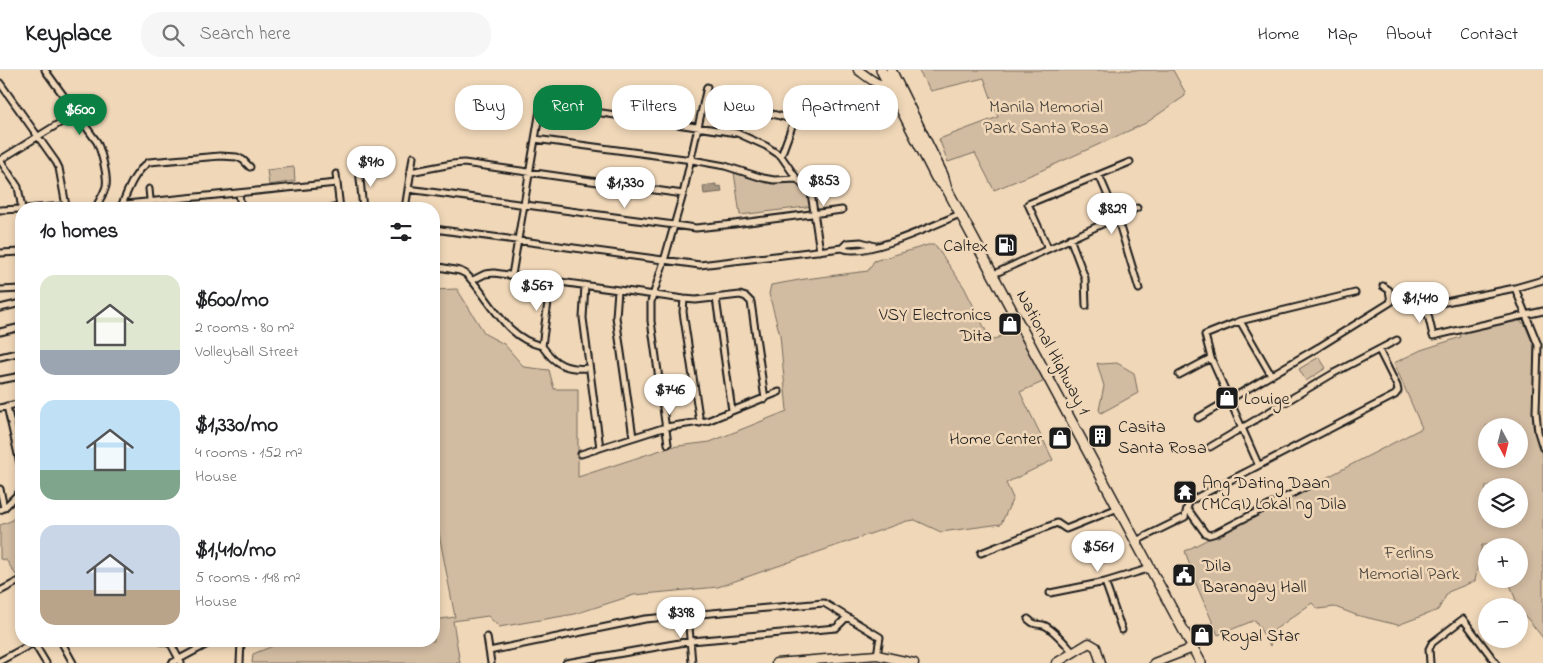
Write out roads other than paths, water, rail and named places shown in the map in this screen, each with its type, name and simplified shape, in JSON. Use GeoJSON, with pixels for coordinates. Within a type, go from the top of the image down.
{"type":"FeatureCollection","features":[{"type":"Feature","properties":{"kind":"highway","name":"National Highway 1"},"geometry":{"type":"LineString","coordinates":[[881,70],[894,85]]}},
{"type":"Feature","properties":{"kind":"highway","name":"National Highway 1"},"geometry":{"type":"LineString","coordinates":[[891,70],[894,85]]}},
{"type":"Feature","properties":{"kind":"highway","name":"National Highway 1"},"geometry":{"type":"LineString","coordinates":[[898,94],[936,178],[947,189],[994,274],[1201,663]]}},
{"type":"Feature","properties":{"kind":"street"},"geometry":{"type":"LineString","coordinates":[[45,70],[97,142],[106,181],[106,188],[99,202]]}},
{"type":"Feature","properties":{"kind":"street"},"geometry":{"type":"LineString","coordinates":[[858,70],[880,84],[894,85]]}},
{"type":"Feature","properties":{"kind":"street"},"geometry":{"type":"LineString","coordinates":[[0,83],[59,168],[65,202]]}},
{"type":"Feature","properties":{"kind":"street"},"geometry":{"type":"LineString","coordinates":[[668,444],[651,321],[651,302],[692,160],[705,96]]}},
{"type":"Feature","properties":{"kind":"street"},"geometry":{"type":"LineString","coordinates":[[704,100],[783,117]]}},
{"type":"Feature","properties":{"kind":"street"},"geometry":{"type":"LineString","coordinates":[[21,202],[18,186],[0,160],[92,103]]}},
{"type":"Feature","properties":{"kind":"street"},"geometry":{"type":"LineString","coordinates":[[512,275],[541,104],[737,133],[766,146],[781,156],[797,179],[811,193],[820,251]]}},
{"type":"Feature","properties":{"kind":"street"},"geometry":{"type":"LineString","coordinates":[[781,156],[791,130]]}},
{"type":"Feature","properties":{"kind":"street"},"geometry":{"type":"LineString","coordinates":[[535,139],[692,160],[725,166],[774,180],[797,179]]}},
{"type":"Feature","properties":{"kind":"street"},"geometry":{"type":"LineString","coordinates":[[123,202],[135,176],[149,162],[220,156],[238,157],[250,167]]}},
{"type":"Feature","properties":{"kind":"street"},"geometry":{"type":"LineString","coordinates":[[406,202],[413,157]]}},
{"type":"Feature","properties":{"kind":"street"},"geometry":{"type":"LineString","coordinates":[[1048,248],[1028,204],[1130,162]]}},
{"type":"Feature","properties":{"kind":"street"},"geometry":{"type":"LineString","coordinates":[[410,172],[464,163],[683,194]]}},
{"type":"Feature","properties":{"kind":"street"},"geometry":{"type":"LineString","coordinates":[[359,169],[362,202]]}},
{"type":"Feature","properties":{"kind":"street"},"geometry":{"type":"LineString","coordinates":[[336,174],[339,202]]}},
{"type":"Feature","properties":{"kind":"street"},"geometry":{"type":"LineString","coordinates":[[1098,175],[1117,217],[1139,289]]}},
{"type":"Feature","properties":{"kind":"street"},"geometry":{"type":"LineString","coordinates":[[149,189],[150,202],[337,183]]}},
{"type":"Feature","properties":{"kind":"street"},"geometry":{"type":"LineString","coordinates":[[408,189],[524,206],[703,228],[842,210]]}},
{"type":"Feature","properties":{"kind":"street"},"geometry":{"type":"LineString","coordinates":[[239,193],[240,202]]}},
{"type":"Feature","properties":{"kind":"street"},"geometry":{"type":"LineString","coordinates":[[994,274],[1137,208]]}},
{"type":"Feature","properties":{"kind":"street"},"geometry":{"type":"LineString","coordinates":[[0,210],[15,209]]}},
{"type":"Feature","properties":{"kind":"street"},"geometry":{"type":"LineString","coordinates":[[440,230],[700,265],[842,248],[847,251],[870,249],[960,214]]}},
{"type":"Feature","properties":{"kind":"street"},"geometry":{"type":"LineString","coordinates":[[1070,238],[1085,278],[1086,306]]}},
{"type":"Feature","properties":{"kind":"street"},"geometry":{"type":"LineString","coordinates":[[0,253],[15,252]]}},
{"type":"Feature","properties":{"kind":"street"},"geometry":{"type":"LineString","coordinates":[[440,267],[460,271],[473,280],[508,327],[531,343],[542,346],[548,355],[564,366],[571,369],[589,368]]}},
{"type":"Feature","properties":{"kind":"street"},"geometry":{"type":"LineString","coordinates":[[473,280],[485,274],[512,275],[684,299],[696,300],[740,295],[746,297],[751,302],[765,399]]}},
{"type":"Feature","properties":{"kind":"street"},"geometry":{"type":"LineString","coordinates":[[542,346],[552,280]]}},
{"type":"Feature","properties":{"kind":"street"},"geometry":{"type":"LineString","coordinates":[[1543,280],[1515,288],[1426,306],[1433,336],[1543,311]]}},
{"type":"Feature","properties":{"kind":"street"},"geometry":{"type":"LineString","coordinates":[[585,285],[583,318],[600,448]]}},
{"type":"Feature","properties":{"kind":"street"},"geometry":{"type":"LineString","coordinates":[[1198,418],[1391,302],[1390,290],[1384,286]]}},
{"type":"Feature","properties":{"kind":"street"},"geometry":{"type":"LineString","coordinates":[[1515,288],[1525,315],[1540,345],[1540,377],[1536,412],[1538,432],[1542,444]]}},
{"type":"Feature","properties":{"kind":"street"},"geometry":{"type":"LineString","coordinates":[[0,290],[15,289]]}},
{"type":"Feature","properties":{"kind":"street"},"geometry":{"type":"LineString","coordinates":[[618,290],[616,317],[633,438]]}},
{"type":"Feature","properties":{"kind":"street"},"geometry":{"type":"LineString","coordinates":[[1258,464],[1211,358],[1205,335],[1240,321],[1355,293]]}},
{"type":"Feature","properties":{"kind":"street"},"geometry":{"type":"LineString","coordinates":[[716,298],[732,411]]}},
{"type":"Feature","properties":{"kind":"street"},"geometry":{"type":"LineString","coordinates":[[684,299],[683,312],[700,423]]}},
{"type":"Feature","properties":{"kind":"street"},"geometry":{"type":"LineString","coordinates":[[0,308],[15,305]]}},
{"type":"Feature","properties":{"kind":"street"},"geometry":{"type":"LineString","coordinates":[[1240,321],[1271,374]]}},
{"type":"Feature","properties":{"kind":"street"},"geometry":{"type":"LineString","coordinates":[[0,332],[15,328]]}},
{"type":"Feature","properties":{"kind":"street"},"geometry":{"type":"LineString","coordinates":[[1210,447],[1334,374],[1397,340]]}},
{"type":"Feature","properties":{"kind":"street"},"geometry":{"type":"LineString","coordinates":[[1136,541],[1184,517],[1190,501],[1395,394],[1398,391],[1397,386],[1379,350]]}},
{"type":"Feature","properties":{"kind":"street"},"geometry":{"type":"LineString","coordinates":[[0,357],[15,353]]}},
{"type":"Feature","properties":{"kind":"street"},"geometry":{"type":"LineString","coordinates":[[1179,374],[1211,358]]}},
{"type":"Feature","properties":{"kind":"street"},"geometry":{"type":"LineString","coordinates":[[0,380],[15,377]]}},
{"type":"Feature","properties":{"kind":"street"},"geometry":{"type":"LineString","coordinates":[[581,454],[666,427],[700,423],[779,392]]}},
{"type":"Feature","properties":{"kind":"street"},"geometry":{"type":"LineString","coordinates":[[0,408],[15,404]]}},
{"type":"Feature","properties":{"kind":"street"},"geometry":{"type":"LineString","coordinates":[[7,406],[15,441]]}},
{"type":"Feature","properties":{"kind":"street"},"geometry":{"type":"LineString","coordinates":[[1536,412],[1543,410]]}},
{"type":"Feature","properties":{"kind":"street"},"geometry":{"type":"LineString","coordinates":[[1187,508],[1205,533],[1209,535],[1307,486]]}},
{"type":"Feature","properties":{"kind":"street"},"geometry":{"type":"LineString","coordinates":[[0,489],[2,509]]}},
{"type":"Feature","properties":{"kind":"street"},"geometry":{"type":"LineString","coordinates":[[2,509],[15,497]]}},
{"type":"Feature","properties":{"kind":"street"},"geometry":{"type":"LineString","coordinates":[[981,552],[1058,523],[1066,529],[1119,508]]}},
{"type":"Feature","properties":{"kind":"street"},"geometry":{"type":"LineString","coordinates":[[1050,593],[1105,582],[1151,568]]}},
{"type":"Feature","properties":{"kind":"street"},"geometry":{"type":"LineString","coordinates":[[1105,582],[1122,630]]}},
{"type":"Feature","properties":{"kind":"street"},"geometry":{"type":"LineString","coordinates":[[0,592],[15,583]]}},
{"type":"Feature","properties":{"kind":"street"},"geometry":{"type":"LineString","coordinates":[[489,651],[644,619],[824,603],[880,637],[877,655]]}},
{"type":"Feature","properties":{"kind":"street"},"geometry":{"type":"LineString","coordinates":[[688,614],[692,663]]}},
{"type":"Feature","properties":{"kind":"street"},"geometry":{"type":"LineString","coordinates":[[566,663],[691,642],[836,628],[847,617]]}},
{"type":"Feature","properties":{"kind":"street"},"geometry":{"type":"LineString","coordinates":[[1028,619],[1035,626],[1045,626],[1074,652]]}},
{"type":"Feature","properties":{"kind":"street"},"geometry":{"type":"LineString","coordinates":[[1430,663],[1429,649],[1432,643],[1463,619],[1496,663]]}},
{"type":"Feature","properties":{"kind":"street"},"geometry":{"type":"LineString","coordinates":[[487,637],[491,663]]}},
{"type":"Feature","properties":{"kind":"street"},"geometry":{"type":"LineString","coordinates":[[1056,663],[1089,643],[1093,644],[1096,648],[1101,663]]}},
{"type":"Feature","properties":{"kind":"street"},"geometry":{"type":"LineString","coordinates":[[0,661],[27,647]]}},
{"type":"Feature","properties":{"kind":"street"},"geometry":{"type":"LineString","coordinates":[[38,647],[46,663]]}},
{"type":"Feature","properties":{"kind":"street"},"geometry":{"type":"LineString","coordinates":[[64,647],[72,663]]}},
{"type":"Feature","properties":{"kind":"street"},"geometry":{"type":"LineString","coordinates":[[173,647],[180,661]]}},
{"type":"Feature","properties":{"kind":"street"},"geometry":{"type":"LineString","coordinates":[[172,663],[180,661],[203,647]]}},
{"type":"Feature","properties":{"kind":"street"},"geometry":{"type":"LineString","coordinates":[[240,663],[241,647]]}},
{"type":"Feature","properties":{"kind":"street"},"geometry":{"type":"LineString","coordinates":[[1154,663],[1193,648]]}},
{"type":"Feature","properties":{"kind":"street"},"geometry":{"type":"LineString","coordinates":[[776,663],[877,655],[893,661],[914,663]]}},
{"type":"Feature","properties":{"kind":"place","name":"Caltex"},"geometry":{"type":"Point","coordinates":[1006,245]}},
{"type":"Feature","properties":{"kind":"place","name":"VSY Electronics Dita"},"geometry":{"type":"Point","coordinates":[1010,324]}},
{"type":"Feature","properties":{"kind":"place","name":"Louige"},"geometry":{"type":"Point","coordinates":[1227,398]}},
{"type":"Feature","properties":{"kind":"place","name":"Casita Santa Rosa"},"geometry":{"type":"Point","coordinates":[1100,436]}},
{"type":"Feature","properties":{"kind":"place","name":"Home Center"},"geometry":{"type":"Point","coordinates":[1060,438]}},
{"type":"Feature","properties":{"kind":"place","name":"Ang Dating Daan (MCGI) Lokal ng Dila"},"geometry":{"type":"Point","coordinates":[1185,492]}},
{"type":"Feature","properties":{"kind":"place","name":"Dila Barangay Hall"},"geometry":{"type":"Point","coordinates":[1184,575]}},
{"type":"Feature","properties":{"kind":"place","name":"Royal Star"},"geometry":{"type":"Point","coordinates":[1202,635]}},
{"type":"Feature","properties":{"kind":"park label","name":"Manila Memorial Park Santa Rosa"},"geometry":{"type":"Point","coordinates":[1046,116]}},
{"type":"Feature","properties":{"kind":"park label","name":"Ferlins Memorial Park"},"geometry":{"type":"Point","coordinates":[1409,562]}}]}
